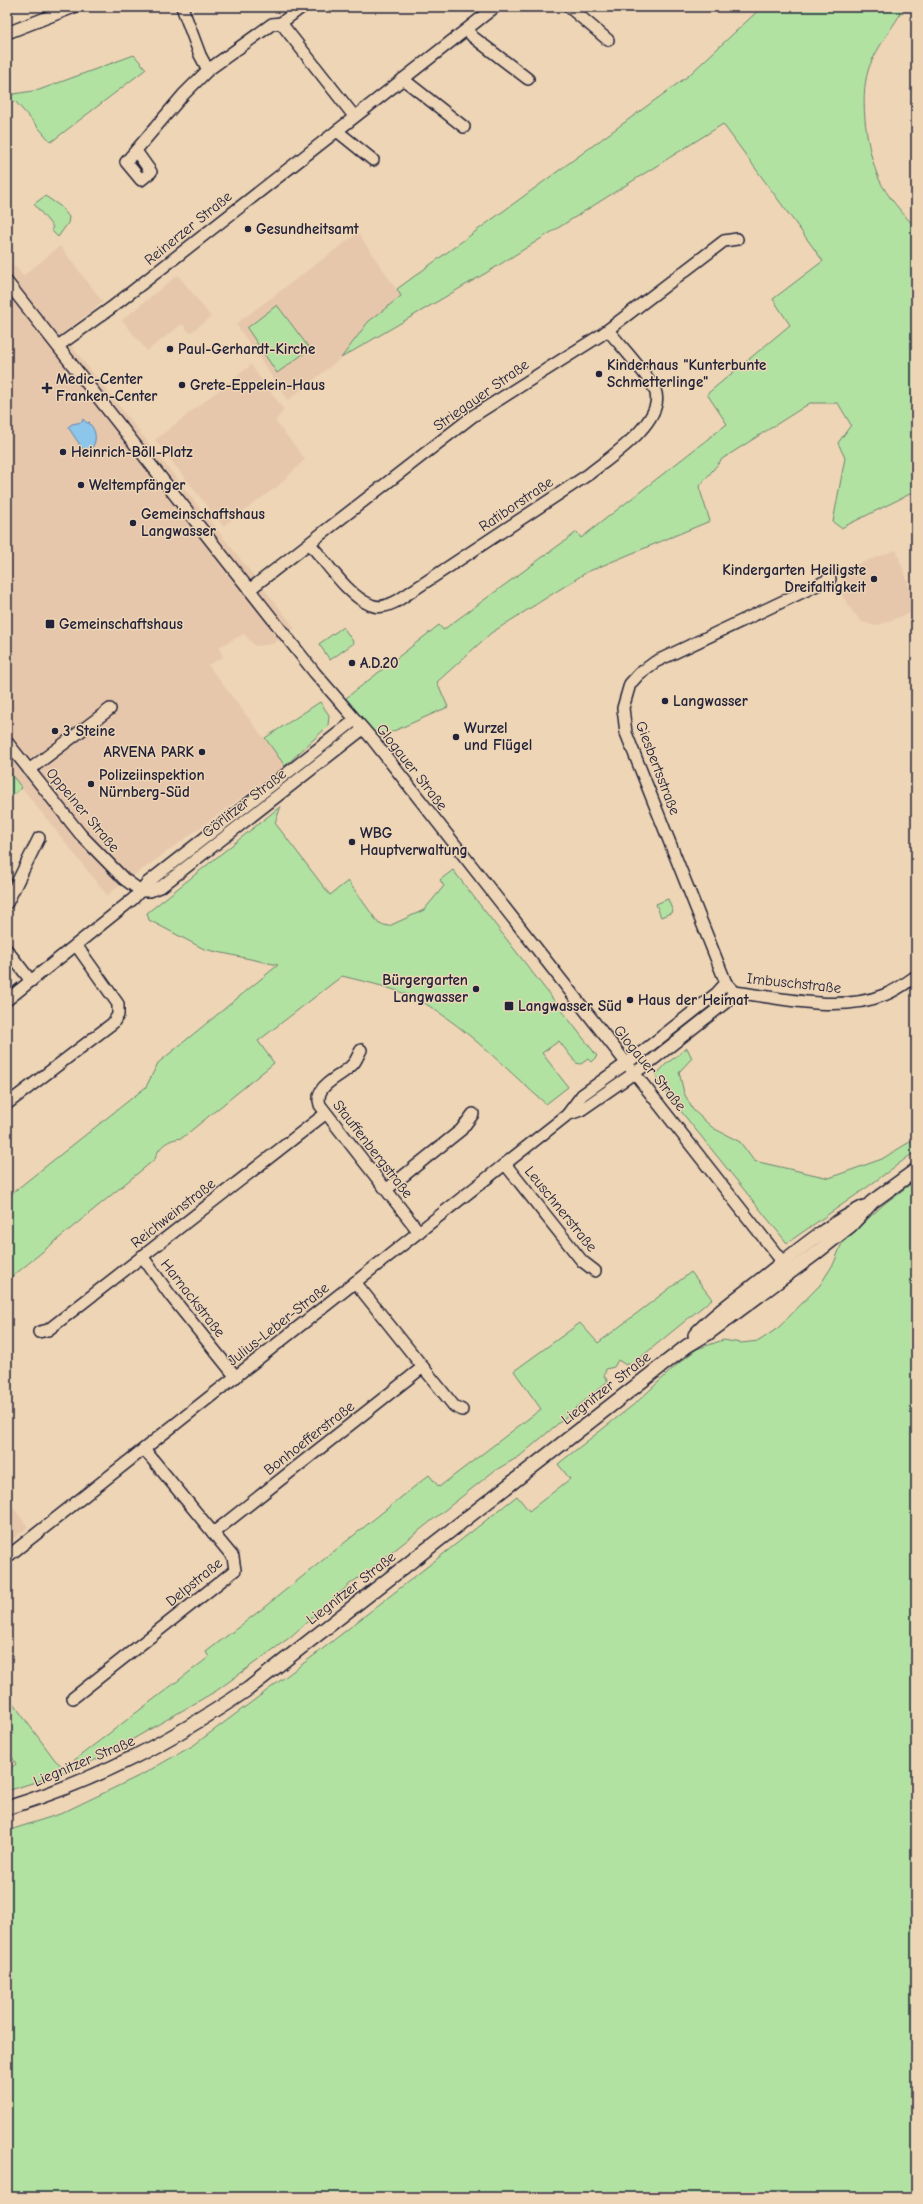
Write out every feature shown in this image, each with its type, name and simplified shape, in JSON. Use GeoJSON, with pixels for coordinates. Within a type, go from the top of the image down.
{"type":"FeatureCollection","features":[{"type":"Feature","properties":{"kind":"main road","name":"Liegnitzer Straße"},"geometry":{"type":"LineString","coordinates":[[7,1808],[60,1791],[133,1759],[170,1740],[228,1703],[278,1666],[686,1346],[714,1316],[787,1267],[845,1216],[872,1202],[916,1170]]}},
{"type":"Feature","properties":{"kind":"street"},"geometry":{"type":"LineString","coordinates":[[7,33],[74,7]]}},
{"type":"Feature","properties":{"kind":"street"},"geometry":{"type":"LineString","coordinates":[[182,7],[200,55],[208,70]]}},
{"type":"Feature","properties":{"kind":"street"},"geometry":{"type":"LineString","coordinates":[[136,151],[183,95],[208,70],[272,24],[281,23],[302,7]]}},
{"type":"Feature","properties":{"kind":"street","name":"Reinerzer Straße"},"geometry":{"type":"LineString","coordinates":[[58,346],[111,308],[495,7]]}},
{"type":"Feature","properties":{"kind":"street"},"geometry":{"type":"LineString","coordinates":[[569,7],[608,40]]}},
{"type":"Feature","properties":{"kind":"street"},"geometry":{"type":"LineString","coordinates":[[281,23],[354,116]]}},
{"type":"Feature","properties":{"kind":"street"},"geometry":{"type":"LineString","coordinates":[[467,30],[472,37],[528,79]]}},
{"type":"Feature","properties":{"kind":"street"},"geometry":{"type":"LineString","coordinates":[[403,79],[464,127]]}},
{"type":"Feature","properties":{"kind":"street"},"geometry":{"type":"LineString","coordinates":[[337,131],[373,160]]}},
{"type":"Feature","properties":{"kind":"street","name":"Striegauer Straße"},"geometry":{"type":"LineString","coordinates":[[249,590],[474,416],[608,330],[724,241],[737,239]]}},
{"type":"Feature","properties":{"kind":"street","name":"Glogauer Straße"},"geometry":{"type":"LineString","coordinates":[[7,282],[315,673],[363,729],[787,1267]]}},
{"type":"Feature","properties":{"kind":"street","name":"Ratiborstraße"},"geometry":{"type":"LineString","coordinates":[[310,544],[357,598],[372,606],[385,607],[397,601],[589,474],[613,456],[651,419],[656,406],[657,398],[654,389],[608,330]]}},
{"type":"Feature","properties":{"kind":"street","name":"Giesbertsstraße"},"geometry":{"type":"LineString","coordinates":[[726,983],[626,734],[623,708],[626,696],[630,684],[655,662],[830,579]]}},
{"type":"Feature","properties":{"kind":"street"},"geometry":{"type":"LineString","coordinates":[[29,770],[110,709]]}},
{"type":"Feature","properties":{"kind":"street","name":"Görlitzer Straße"},"geometry":{"type":"LineString","coordinates":[[7,1000],[141,891],[146,883],[355,720]]}},
{"type":"Feature","properties":{"kind":"street","name":"Görlitzer Straße"},"geometry":{"type":"LineString","coordinates":[[141,891],[150,892],[162,886],[363,729]]}},
{"type":"Feature","properties":{"kind":"street","name":"Oppelner Straße"},"geometry":{"type":"LineString","coordinates":[[7,742],[91,846],[124,880],[141,891]]}},
{"type":"Feature","properties":{"kind":"street"},"geometry":{"type":"LineString","coordinates":[[7,903],[39,838]]}},
{"type":"Feature","properties":{"kind":"street"},"geometry":{"type":"LineString","coordinates":[[7,1104],[113,1023],[118,1015],[118,1004],[76,945]]}},
{"type":"Feature","properties":{"kind":"street"},"geometry":{"type":"LineString","coordinates":[[7,950],[31,981]]}},
{"type":"Feature","properties":{"kind":"street","name":"Imbuschstraße"},"geometry":{"type":"LineString","coordinates":[[626,1062],[717,993],[726,983],[735,992],[837,1004],[860,1002],[884,996],[916,976]]}},
{"type":"Feature","properties":{"kind":"street","name":"Imbuschstraße"},"geometry":{"type":"LineString","coordinates":[[634,1072],[725,1003],[735,992]]}},
{"type":"Feature","properties":{"kind":"street","name":"Stauffenbergstraße"},"geometry":{"type":"LineString","coordinates":[[361,1050],[353,1064],[320,1090],[318,1098],[325,1114],[387,1189],[419,1232]]}},
{"type":"Feature","properties":{"kind":"street","name":"Julius-Leber-Straße"},"geometry":{"type":"LineString","coordinates":[[7,1557],[567,1115],[582,1095],[626,1062]]}},
{"type":"Feature","properties":{"kind":"street","name":"Julius-Leber-Straße"},"geometry":{"type":"LineString","coordinates":[[567,1115],[581,1110],[634,1072]]}},
{"type":"Feature","properties":{"kind":"street","name":"Reichweinstraße"},"geometry":{"type":"LineString","coordinates":[[39,1332],[48,1330],[325,1114]]}},
{"type":"Feature","properties":{"kind":"street"},"geometry":{"type":"LineString","coordinates":[[387,1189],[461,1130],[473,1114]]}},
{"type":"Feature","properties":{"kind":"street","name":"Leuschnerstraße"},"geometry":{"type":"LineString","coordinates":[[505,1164],[582,1261],[595,1271]]}},
{"type":"Feature","properties":{"kind":"street","name":"Harnackstraße"},"geometry":{"type":"LineString","coordinates":[[142,1256],[170,1295],[236,1376]]}},
{"type":"Feature","properties":{"kind":"street"},"geometry":{"type":"LineString","coordinates":[[355,1282],[454,1406],[462,1410]]}},
{"type":"Feature","properties":{"kind":"street","name":"Bonhoefferstraße"},"geometry":{"type":"LineString","coordinates":[[213,1533],[423,1367]]}},
{"type":"Feature","properties":{"kind":"street","name":"Delpstraße"},"geometry":{"type":"LineString","coordinates":[[73,1698],[235,1570],[233,1557],[144,1449]]}},
{"type":"Feature","properties":{"kind":"shaded area"},"geometry":{"type":"Polygon","coordinates":[[[358,233],[401,296],[368,322],[341,358],[288,400],[236,324],[358,233]]]}},
{"type":"Feature","properties":{"kind":"shaded area"},"geometry":{"type":"Polygon","coordinates":[[[60,246],[103,302],[62,334],[295,628],[273,644],[255,646],[244,634],[219,647],[223,657],[208,665],[285,766],[107,895],[7,769],[7,257],[23,276],[60,246]]]}},
{"type":"Feature","properties":{"kind":"shaded area"},"geometry":{"type":"Polygon","coordinates":[[[178,275],[211,317],[190,333],[182,324],[147,351],[122,320],[178,275]]]}},
{"type":"Feature","properties":{"kind":"shaded area"},"geometry":{"type":"Polygon","coordinates":[[[251,365],[284,410],[275,421],[305,459],[278,486],[223,526],[155,440],[251,365]]]}},
{"type":"Feature","properties":{"kind":"shaded area","name":"Kindergarten Heiligste Dreifaltigkeit"},"geometry":{"type":"Polygon","coordinates":[[[896,550],[916,604],[916,611],[875,626],[862,622],[849,607],[839,590],[845,569],[896,550]]]}},
{"type":"Feature","properties":{"kind":"shaded area"},"geometry":{"type":"Polygon","coordinates":[[[7,1500],[28,1527],[7,1544],[7,1500]]]}},
{"type":"Feature","properties":{"kind":"green space"},"geometry":{"type":"Polygon","coordinates":[[[762,7],[905,7],[870,64],[865,83],[864,111],[871,154],[879,179],[891,198],[916,228],[916,491],[841,528],[833,522],[845,458],[838,443],[851,425],[838,403],[810,403],[722,459],[699,487],[710,521],[587,572],[491,633],[437,682],[448,707],[378,738],[346,698],[439,625],[443,630],[577,532],[581,538],[727,424],[707,394],[790,325],[773,299],[823,261],[723,124],[491,270],[341,358],[368,322],[401,296],[397,289],[688,76],[762,7]]]}},
{"type":"Feature","properties":{"kind":"green space"},"geometry":{"type":"Polygon","coordinates":[[[134,55],[146,69],[51,142],[15,101],[7,104],[7,95],[39,90],[134,55]]]}},
{"type":"Feature","properties":{"kind":"green space"},"geometry":{"type":"Polygon","coordinates":[[[45,196],[60,206],[69,217],[68,223],[58,237],[51,230],[53,227],[34,204],[45,196]]]}},
{"type":"Feature","properties":{"kind":"green space"},"geometry":{"type":"Polygon","coordinates":[[[277,305],[310,349],[277,373],[247,328],[277,305]]]}},
{"type":"Feature","properties":{"kind":"green space"},"geometry":{"type":"Polygon","coordinates":[[[343,627],[354,643],[330,660],[319,644],[343,627]]]}},
{"type":"Feature","properties":{"kind":"green space"},"geometry":{"type":"Polygon","coordinates":[[[320,702],[329,715],[328,726],[285,766],[265,738],[320,702]]]}},
{"type":"Feature","properties":{"kind":"green space"},"geometry":{"type":"Polygon","coordinates":[[[7,769],[22,788],[7,799],[7,769]]]}},
{"type":"Feature","properties":{"kind":"green space","name":"Bürgergarten Langwasser"},"geometry":{"type":"Polygon","coordinates":[[[281,806],[275,823],[330,895],[348,881],[379,924],[389,926],[424,910],[444,886],[440,880],[453,870],[597,1056],[591,1062],[588,1059],[581,1064],[576,1063],[559,1041],[542,1053],[568,1087],[546,1104],[458,1026],[426,1004],[396,990],[342,976],[258,1041],[274,1063],[182,1138],[173,1140],[161,1147],[156,1154],[155,1159],[7,1281],[7,1197],[146,1087],[158,1063],[278,965],[204,949],[149,920],[147,913],[281,806]]]}},
{"type":"Feature","properties":{"kind":"green space"},"geometry":{"type":"Polygon","coordinates":[[[668,899],[673,912],[661,917],[656,904],[668,899]]]}},
{"type":"Feature","properties":{"kind":"green space"},"geometry":{"type":"Polygon","coordinates":[[[687,1048],[692,1058],[679,1072],[684,1093],[693,1110],[713,1128],[740,1142],[754,1161],[829,1178],[882,1159],[916,1138],[916,1151],[787,1243],[659,1084],[656,1075],[666,1064],[687,1048]]]}},
{"type":"Feature","properties":{"kind":"green space"},"geometry":{"type":"Polygon","coordinates":[[[916,1180],[916,2197],[7,2197],[7,1831],[60,1814],[143,1774],[194,1745],[320,1651],[517,1496],[529,1511],[570,1479],[558,1464],[637,1402],[679,1363],[697,1349],[723,1340],[741,1343],[759,1341],[778,1328],[820,1285],[834,1263],[842,1243],[884,1204],[916,1180]]]}},
{"type":"Feature","properties":{"kind":"green space"},"geometry":{"type":"Polygon","coordinates":[[[691,1272],[712,1299],[641,1357],[626,1365],[618,1360],[614,1367],[606,1369],[604,1376],[608,1381],[520,1456],[494,1471],[367,1572],[351,1583],[289,1638],[216,1691],[102,1757],[70,1771],[7,1791],[7,1771],[16,1764],[7,1748],[7,1695],[55,1760],[64,1768],[209,1657],[206,1652],[429,1475],[439,1487],[541,1409],[514,1371],[580,1323],[598,1343],[691,1272]]]}},
{"type":"Feature","properties":{"kind":"water"},"geometry":{"type":"Polygon","coordinates":[[[83,419],[87,423],[90,422],[89,423],[95,433],[95,438],[89,451],[79,456],[84,451],[68,427],[72,424],[82,422],[83,419]]]}},
{"type":"Feature","properties":{"kind":"place","name":"Gesundheitsamt"},"geometry":{"type":"Point","coordinates":[248,229]}},
{"type":"Feature","properties":{"kind":"place","name":"Paul-Gerhardt-Kirche"},"geometry":{"type":"Point","coordinates":[170,349]}},
{"type":"Feature","properties":{"kind":"place","name":"Kinderhaus \"Kunterbunte Schmetterlinge\""},"geometry":{"type":"Point","coordinates":[599,374]}},
{"type":"Feature","properties":{"kind":"place","name":"Grete-Eppelein-Haus"},"geometry":{"type":"Point","coordinates":[182,385]}},
{"type":"Feature","properties":{"kind":"place","name":"Medic-Center Franken-Center"},"geometry":{"type":"Point","coordinates":[47,388]}},
{"type":"Feature","properties":{"kind":"place","name":"Heinrich-Böll-Platz"},"geometry":{"type":"Point","coordinates":[63,452]}},
{"type":"Feature","properties":{"kind":"place","name":"Weltempfänger"},"geometry":{"type":"Point","coordinates":[81,485]}},
{"type":"Feature","properties":{"kind":"place","name":"Gemeinschaftshaus Langwasser"},"geometry":{"type":"Point","coordinates":[133,523]}},
{"type":"Feature","properties":{"kind":"place","name":"Kindergarten Heiligste Dreifaltigkeit"},"geometry":{"type":"Point","coordinates":[874,579]}},
{"type":"Feature","properties":{"kind":"place","name":"Gemeinschaftshaus"},"geometry":{"type":"Point","coordinates":[50,624]}},
{"type":"Feature","properties":{"kind":"place","name":"A.D.20"},"geometry":{"type":"Point","coordinates":[352,663]}},
{"type":"Feature","properties":{"kind":"place","name":"Langwasser"},"geometry":{"type":"Point","coordinates":[665,701]}},
{"type":"Feature","properties":{"kind":"place","name":"3 Steine"},"geometry":{"type":"Point","coordinates":[55,731]}},
{"type":"Feature","properties":{"kind":"place","name":"Wurzel und Flügel"},"geometry":{"type":"Point","coordinates":[456,737]}},
{"type":"Feature","properties":{"kind":"place","name":"ARVENA PARK"},"geometry":{"type":"Point","coordinates":[202,752]}},
{"type":"Feature","properties":{"kind":"place","name":"Polizeiinspektion Nürnberg-Süd"},"geometry":{"type":"Point","coordinates":[91,784]}},
{"type":"Feature","properties":{"kind":"place","name":"WBG Hauptverwaltung"},"geometry":{"type":"Point","coordinates":[352,842]}},
{"type":"Feature","properties":{"kind":"place","name":"Bürgergarten Langwasser"},"geometry":{"type":"Point","coordinates":[476,989]}},
{"type":"Feature","properties":{"kind":"place","name":"Haus der Heimat"},"geometry":{"type":"Point","coordinates":[630,1000]}},
{"type":"Feature","properties":{"kind":"place","name":"Langwasser Süd"},"geometry":{"type":"Point","coordinates":[509,1006]}}]}
